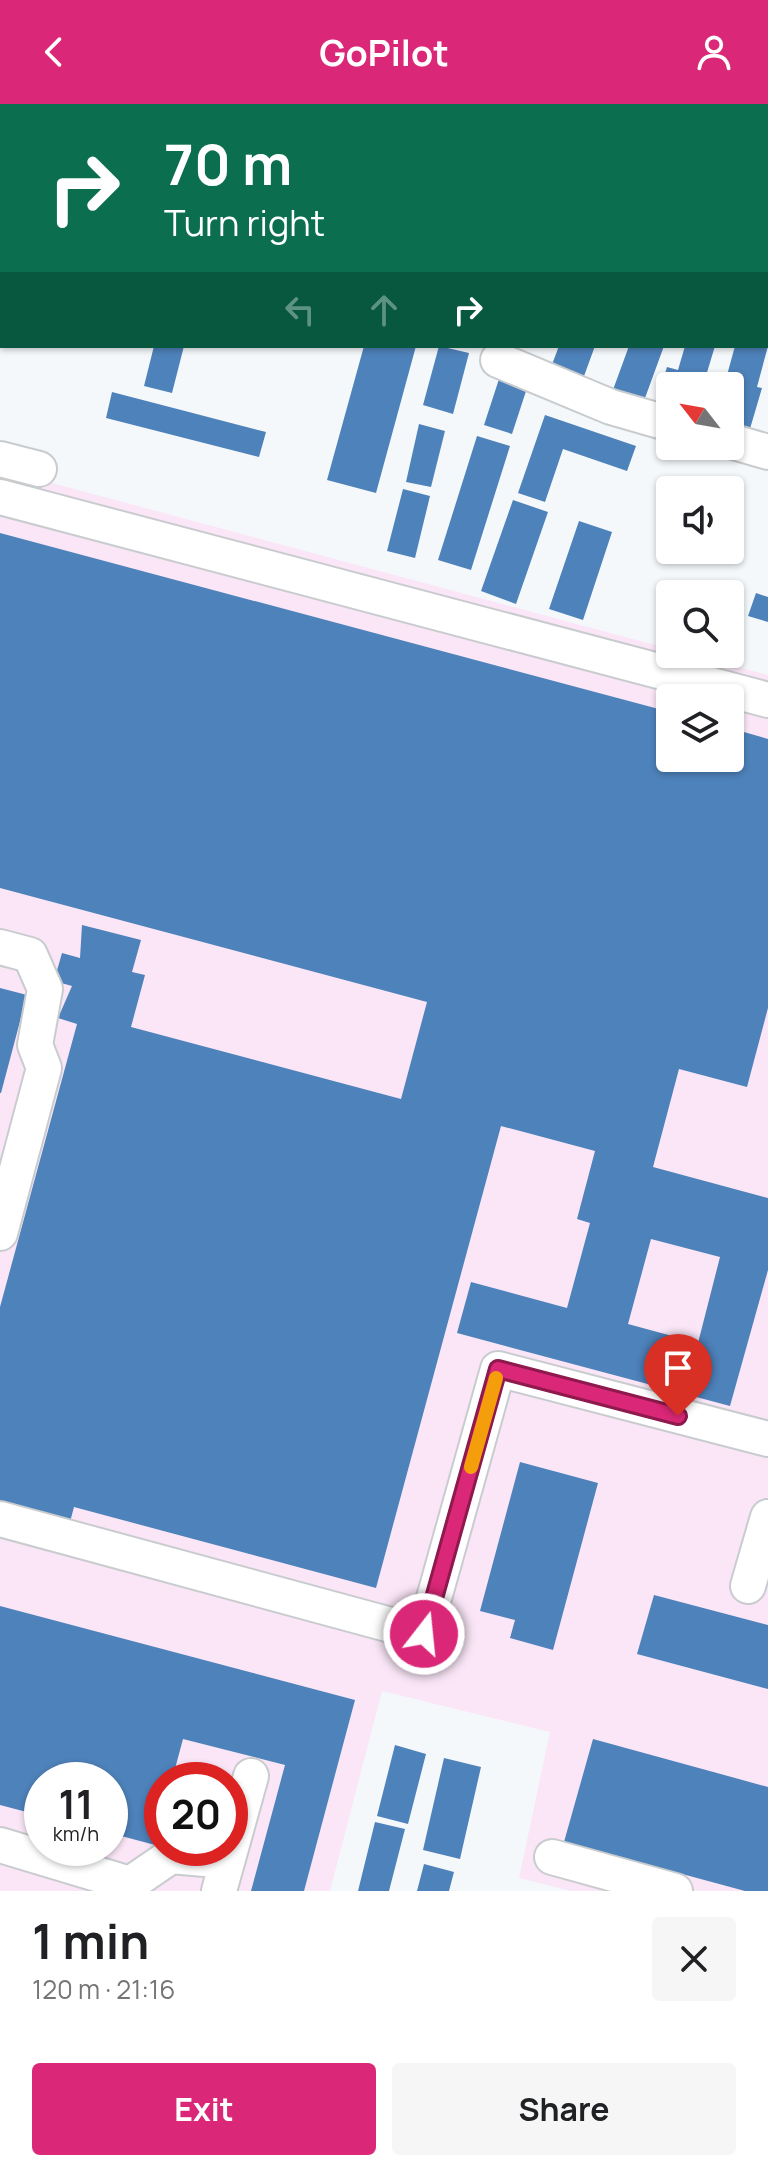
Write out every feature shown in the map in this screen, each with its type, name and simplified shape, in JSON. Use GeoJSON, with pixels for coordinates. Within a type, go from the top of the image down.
{"type":"FeatureCollection","features":[{"type":"Feature","properties":{"kind":"street"},"geometry":{"type":"LineString","coordinates":[[498,360],[611,407],[656,420]]}},
{"type":"Feature","properties":{"kind":"street"},"geometry":{"type":"LineString","coordinates":[[744,445],[768,452]]}},
{"type":"Feature","properties":{"kind":"street"},"geometry":{"type":"LineString","coordinates":[[0,459],[39,469]]}},
{"type":"Feature","properties":{"kind":"street"},"geometry":{"type":"LineString","coordinates":[[0,497],[768,700]]}},
{"type":"Feature","properties":{"kind":"street"},"geometry":{"type":"LineString","coordinates":[[0,947],[30,955],[45,989],[35,1045],[44,1068],[0,1233]]}},
{"type":"Feature","properties":{"kind":"street"},"geometry":{"type":"LineString","coordinates":[[0,1519],[424,1634],[498,1369],[768,1439]]}},
{"type":"Feature","properties":{"kind":"street"},"geometry":{"type":"LineString","coordinates":[[748,1586],[768,1517]]}},
{"type":"Feature","properties":{"kind":"street"},"geometry":{"type":"LineString","coordinates":[[0,1845],[132,1888],[171,1856],[223,1876],[251,1776]]}},
{"type":"Feature","properties":{"kind":"street"},"geometry":{"type":"LineString","coordinates":[[552,1857],[675,1891]]}},
{"type":"Feature","properties":{"kind":"shaded area"},"geometry":{"type":"Polygon","coordinates":[[[0,469],[656,645],[656,668],[742,668],[768,675],[768,1891],[571,1891],[519,1878],[550,1732],[382,1691],[330,1891],[0,1891],[0,469]]]}},
{"type":"Feature","properties":{"kind":"building"},"geometry":{"type":"Polygon","coordinates":[[[154,348],[183,348],[172,393],[144,386],[154,348]]]}},
{"type":"Feature","properties":{"kind":"building"},"geometry":{"type":"Polygon","coordinates":[[[363,348],[415,348],[376,493],[327,480],[363,348]]]}},
{"type":"Feature","properties":{"kind":"building"},"geometry":{"type":"Polygon","coordinates":[[[438,348],[469,353],[453,414],[423,405],[438,348]]]}},
{"type":"Feature","properties":{"kind":"building"},"geometry":{"type":"Polygon","coordinates":[[[558,348],[594,348],[580,387],[548,375],[558,348]]]}},
{"type":"Feature","properties":{"kind":"building"},"geometry":{"type":"Polygon","coordinates":[[[628,348],[663,348],[641,409],[610,398],[628,348]]]}},
{"type":"Feature","properties":{"kind":"building"},"geometry":{"type":"Polygon","coordinates":[[[684,348],[714,348],[707,372],[665,372],[667,367],[678,370],[684,348]]]}},
{"type":"Feature","properties":{"kind":"building"},"geometry":{"type":"Polygon","coordinates":[[[734,348],[767,348],[757,387],[762,388],[747,439],[744,438],[744,372],[728,372],[734,348]]]}},
{"type":"Feature","properties":{"kind":"building"},"geometry":{"type":"Polygon","coordinates":[[[500,376],[528,385],[512,434],[484,425],[500,376]]]}},
{"type":"Feature","properties":{"kind":"building"},"geometry":{"type":"Polygon","coordinates":[[[112,392],[266,432],[259,457],[106,418],[112,392]]]}},
{"type":"Feature","properties":{"kind":"building"},"geometry":{"type":"Polygon","coordinates":[[[545,415],[636,446],[627,471],[563,449],[545,502],[518,493],[545,415]]]}},
{"type":"Feature","properties":{"kind":"building"},"geometry":{"type":"Polygon","coordinates":[[[419,424],[445,431],[431,487],[406,482],[419,424]]]}},
{"type":"Feature","properties":{"kind":"building"},"geometry":{"type":"Polygon","coordinates":[[[477,436],[510,446],[471,570],[438,560],[477,436]]]}},
{"type":"Feature","properties":{"kind":"building"},"geometry":{"type":"Polygon","coordinates":[[[403,489],[430,496],[415,558],[387,551],[403,489]]]}},
{"type":"Feature","properties":{"kind":"building"},"geometry":{"type":"Polygon","coordinates":[[[513,500],[548,512],[516,604],[481,591],[513,500]]]}},
{"type":"Feature","properties":{"kind":"building"},"geometry":{"type":"Polygon","coordinates":[[[579,521],[612,532],[583,620],[549,609],[579,521]]]}},
{"type":"Feature","properties":{"kind":"building"},"geometry":{"type":"Polygon","coordinates":[[[0,533],[656,708],[656,772],[744,772],[744,732],[768,739],[768,1008],[747,1087],[679,1069],[653,1167],[768,1198],[768,1270],[730,1406],[457,1333],[471,1282],[567,1308],[590,1223],[577,1219],[595,1151],[501,1126],[376,1588],[74,1507],[70,1522],[0,1503],[0,1307],[77,1024],[58,1018],[72,986],[54,981],[62,953],[80,958],[82,925],[141,940],[132,972],[145,975],[131,1027],[401,1099],[427,1002],[0,888],[0,533]],[[651,1239],[628,1324],[698,1343],[720,1257],[651,1239]]]}},
{"type":"Feature","properties":{"kind":"building"},"geometry":{"type":"Polygon","coordinates":[[[756,593],[768,597],[768,622],[748,616],[756,593]]]}},
{"type":"Feature","properties":{"kind":"building"},"geometry":{"type":"Polygon","coordinates":[[[0,988],[27,995],[1,1093],[0,1093],[0,988]]]}},
{"type":"Feature","properties":{"kind":"building"},"geometry":{"type":"Polygon","coordinates":[[[520,1462],[598,1483],[553,1650],[510,1638],[515,1620],[480,1611],[520,1462]]]}},
{"type":"Feature","properties":{"kind":"building"},"geometry":{"type":"Polygon","coordinates":[[[654,1595],[768,1625],[768,1689],[637,1654],[654,1595]]]}},
{"type":"Feature","properties":{"kind":"building"},"geometry":{"type":"Polygon","coordinates":[[[0,1606],[355,1700],[304,1891],[251,1891],[285,1765],[183,1739],[177,1762],[144,1762],[144,1842],[128,1838],[128,1762],[24,1762],[24,1811],[0,1805],[0,1606]]]}},
{"type":"Feature","properties":{"kind":"building"},"geometry":{"type":"Polygon","coordinates":[[[593,1739],[768,1787],[768,1891],[745,1891],[564,1842],[593,1739]]]}},
{"type":"Feature","properties":{"kind":"building"},"geometry":{"type":"Polygon","coordinates":[[[395,1745],[426,1754],[408,1824],[377,1816],[395,1745]]]}},
{"type":"Feature","properties":{"kind":"building"},"geometry":{"type":"Polygon","coordinates":[[[444,1758],[481,1767],[460,1859],[423,1850],[444,1758]]]}},
{"type":"Feature","properties":{"kind":"building"},"geometry":{"type":"Polygon","coordinates":[[[375,1822],[405,1829],[389,1891],[358,1891],[375,1822]]]}},
{"type":"Feature","properties":{"kind":"building"},"geometry":{"type":"Polygon","coordinates":[[[424,1864],[454,1872],[449,1891],[417,1891],[424,1864]]]}},
{"type":"Feature","properties":{"kind":"slow traffic"},"geometry":{"type":"LineString","coordinates":[[471,1467],[496,1378]]}},
{"type":"Feature","properties":{"kind":"route"},"geometry":{"type":"LineString","coordinates":[[424,1634],[498,1369],[678,1416]]}}]}
